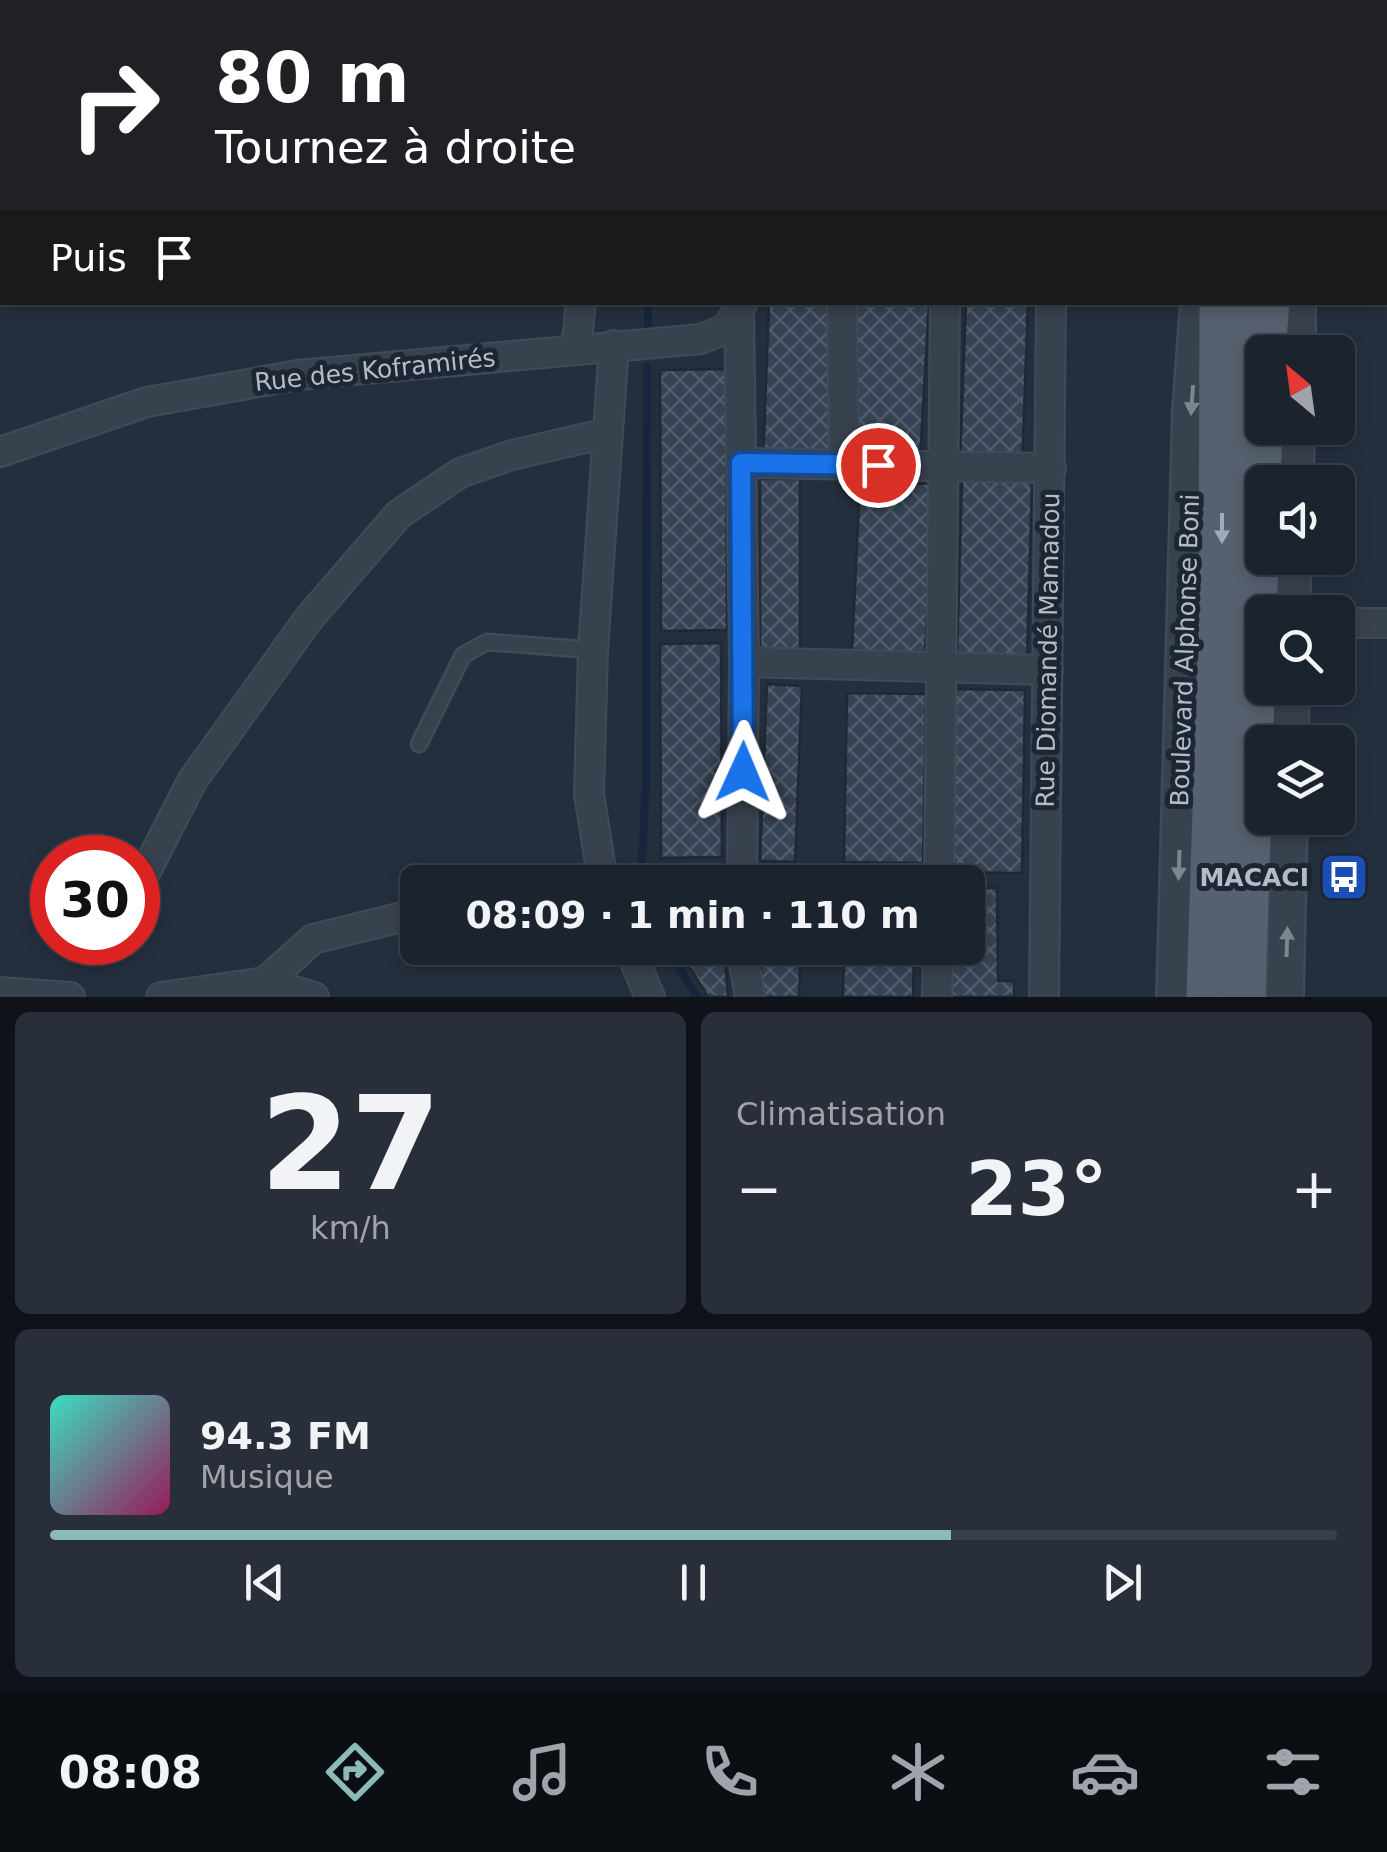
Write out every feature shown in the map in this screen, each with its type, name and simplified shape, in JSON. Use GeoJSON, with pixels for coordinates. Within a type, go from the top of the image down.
{"type":"FeatureCollection","features":[{"type":"Feature","properties":{"kind":"main road","name":"Boulevard Alphonse Boni"},"geometry":{"type":"LineString","coordinates":[[1222,305],[1222,620],[1245,785]]}},
{"type":"Feature","properties":{"kind":"main road","name":"Boulevard Alphonse Boni"},"geometry":{"type":"LineString","coordinates":[[1264,335],[1267,305]]}},
{"type":"Feature","properties":{"kind":"main road","name":"Boulevard Alphonse Boni"},"geometry":{"type":"LineString","coordinates":[[1253,725],[1260,445]]}},
{"type":"Feature","properties":{"kind":"main road","name":"Boulevard Alphonse Boni"},"geometry":{"type":"LineString","coordinates":[[1210,997],[1247,835]]}},
{"type":"Feature","properties":{"kind":"main road","name":"Boulevard Alphonse Boni"},"geometry":{"type":"LineString","coordinates":[[1243,997],[1249,835]]}},
{"type":"Feature","properties":{"kind":"street"},"geometry":{"type":"LineString","coordinates":[[576,348],[581,305]]}},
{"type":"Feature","properties":{"kind":"street"},"geometry":{"type":"LineString","coordinates":[[842,305],[844,464]]}},
{"type":"Feature","properties":{"kind":"street"},"geometry":{"type":"LineString","coordinates":[[938,865],[945,305]]}},
{"type":"Feature","properties":{"kind":"street","name":"Rue Diomandé Mamadou"},"geometry":{"type":"LineString","coordinates":[[1044,997],[1051,305]]}},
{"type":"Feature","properties":{"kind":"street","name":"Boulevard Alphonse Boni"},"geometry":{"type":"LineString","coordinates":[[1175,997],[1191,409],[1199,305]]}},
{"type":"Feature","properties":{"kind":"street"},"geometry":{"type":"LineString","coordinates":[[1297,305],[1297,335]]}},
{"type":"Feature","properties":{"kind":"street"},"geometry":{"type":"LineString","coordinates":[[741,307],[742,865]]}},
{"type":"Feature","properties":{"kind":"street","name":"Rue des Koframirés"},"geometry":{"type":"LineString","coordinates":[[0,452],[147,402],[298,375],[701,338],[726,329],[741,307]]}},
{"type":"Feature","properties":{"kind":"street"},"geometry":{"type":"LineString","coordinates":[[601,865],[589,794],[593,650],[614,344]]}},
{"type":"Feature","properties":{"kind":"street"},"geometry":{"type":"LineString","coordinates":[[160,843],[192,780],[310,617],[399,514],[460,473],[512,455],[607,433]]}},
{"type":"Feature","properties":{"kind":"street"},"geometry":{"type":"LineString","coordinates":[[741,463],[1051,468]]}},
{"type":"Feature","properties":{"kind":"street"},"geometry":{"type":"LineString","coordinates":[[1355,623],[1387,622]]}},
{"type":"Feature","properties":{"kind":"street"},"geometry":{"type":"LineString","coordinates":[[744,662],[1048,670]]}},
{"type":"Feature","properties":{"kind":"street","name":"Boulevard Alphonse Boni"},"geometry":{"type":"LineString","coordinates":[[1253,835],[1286,997]]}},
{"type":"Feature","properties":{"kind":"street"},"geometry":{"type":"LineString","coordinates":[[265,982],[313,939],[400,917]]}},
{"type":"Feature","properties":{"kind":"street"},"geometry":{"type":"LineString","coordinates":[[636,965],[650,997]]}},
{"type":"Feature","properties":{"kind":"street"},"geometry":{"type":"LineString","coordinates":[[745,965],[750,997]]}},
{"type":"Feature","properties":{"kind":"street"},"geometry":{"type":"LineString","coordinates":[[937,997],[938,965]]}},
{"type":"Feature","properties":{"kind":"street"},"geometry":{"type":"LineString","coordinates":[[161,997],[265,982],[314,997]]}},
{"type":"Feature","properties":{"kind":"street"},"geometry":{"type":"LineString","coordinates":[[0,992],[70,997]]}},
{"type":"Feature","properties":{"kind":"lane"},"geometry":{"type":"LineString","coordinates":[[419,744],[462,656],[475,648],[488,642],[593,650]]}},
{"type":"Feature","properties":{"kind":"building"},"geometry":{"type":"Polygon","coordinates":[[[769,305],[836,305],[830,467],[763,465],[769,305]]]}},
{"type":"Feature","properties":{"kind":"building"},"geometry":{"type":"Polygon","coordinates":[[[857,305],[929,305],[920,460],[849,456],[857,305]]]}},
{"type":"Feature","properties":{"kind":"building"},"geometry":{"type":"Polygon","coordinates":[[[966,305],[1028,305],[1022,466],[960,464],[966,305]]]}},
{"type":"Feature","properties":{"kind":"building"},"geometry":{"type":"Polygon","coordinates":[[[726,369],[727,630],[661,631],[660,370],[726,369]]]}},
{"type":"Feature","properties":{"kind":"building"},"geometry":{"type":"Polygon","coordinates":[[[760,479],[800,479],[800,652],[760,652],[760,479]]]}},
{"type":"Feature","properties":{"kind":"building"},"geometry":{"type":"Polygon","coordinates":[[[962,480],[1032,481],[1027,658],[957,656],[962,480]]]}},
{"type":"Feature","properties":{"kind":"building"},"geometry":{"type":"Polygon","coordinates":[[[860,482],[933,484],[925,654],[852,651],[860,482]]]}},
{"type":"Feature","properties":{"kind":"building"},"geometry":{"type":"Polygon","coordinates":[[[721,643],[722,857],[661,858],[660,644],[721,643]]]}},
{"type":"Feature","properties":{"kind":"building"},"geometry":{"type":"Polygon","coordinates":[[[767,684],[802,686],[795,862],[760,861],[767,684]]]}},
{"type":"Feature","properties":{"kind":"building"},"geometry":{"type":"Polygon","coordinates":[[[954,689],[1025,690],[1022,873],[985,872],[985,865],[950,865],[954,689]]]}},
{"type":"Feature","properties":{"kind":"building"},"geometry":{"type":"Polygon","coordinates":[[[847,693],[926,694],[923,863],[844,862],[847,693]]]}},
{"type":"Feature","properties":{"kind":"building"},"geometry":{"type":"Polygon","coordinates":[[[985,888],[997,888],[998,981],[1014,981],[1014,997],[951,997],[950,965],[985,965],[985,888]]]}},
{"type":"Feature","properties":{"kind":"building"},"geometry":{"type":"Polygon","coordinates":[[[688,965],[725,965],[728,997],[708,997],[688,965]]]}},
{"type":"Feature","properties":{"kind":"building"},"geometry":{"type":"Polygon","coordinates":[[[761,965],[800,965],[799,997],[760,997],[761,965]]]}},
{"type":"Feature","properties":{"kind":"building"},"geometry":{"type":"Polygon","coordinates":[[[844,965],[914,965],[913,997],[843,997],[844,965]]]}},
{"type":"Feature","properties":{"kind":"waterway"},"geometry":{"type":"LineString","coordinates":[[648,305],[648,327]]}},
{"type":"Feature","properties":{"kind":"waterway"},"geometry":{"type":"LineString","coordinates":[[642,865],[646,782],[647,367]]}},
{"type":"Feature","properties":{"kind":"waterway"},"geometry":{"type":"LineString","coordinates":[[677,965],[697,997]]}},
{"type":"Feature","properties":{"kind":"place","name":"MACACI"},"geometry":{"type":"Point","coordinates":[1344,877]}},
{"type":"Feature","properties":{"kind":"route"},"geometry":{"type":"LineString","coordinates":[[743,772],[741,463],[878,465]]}}]}
